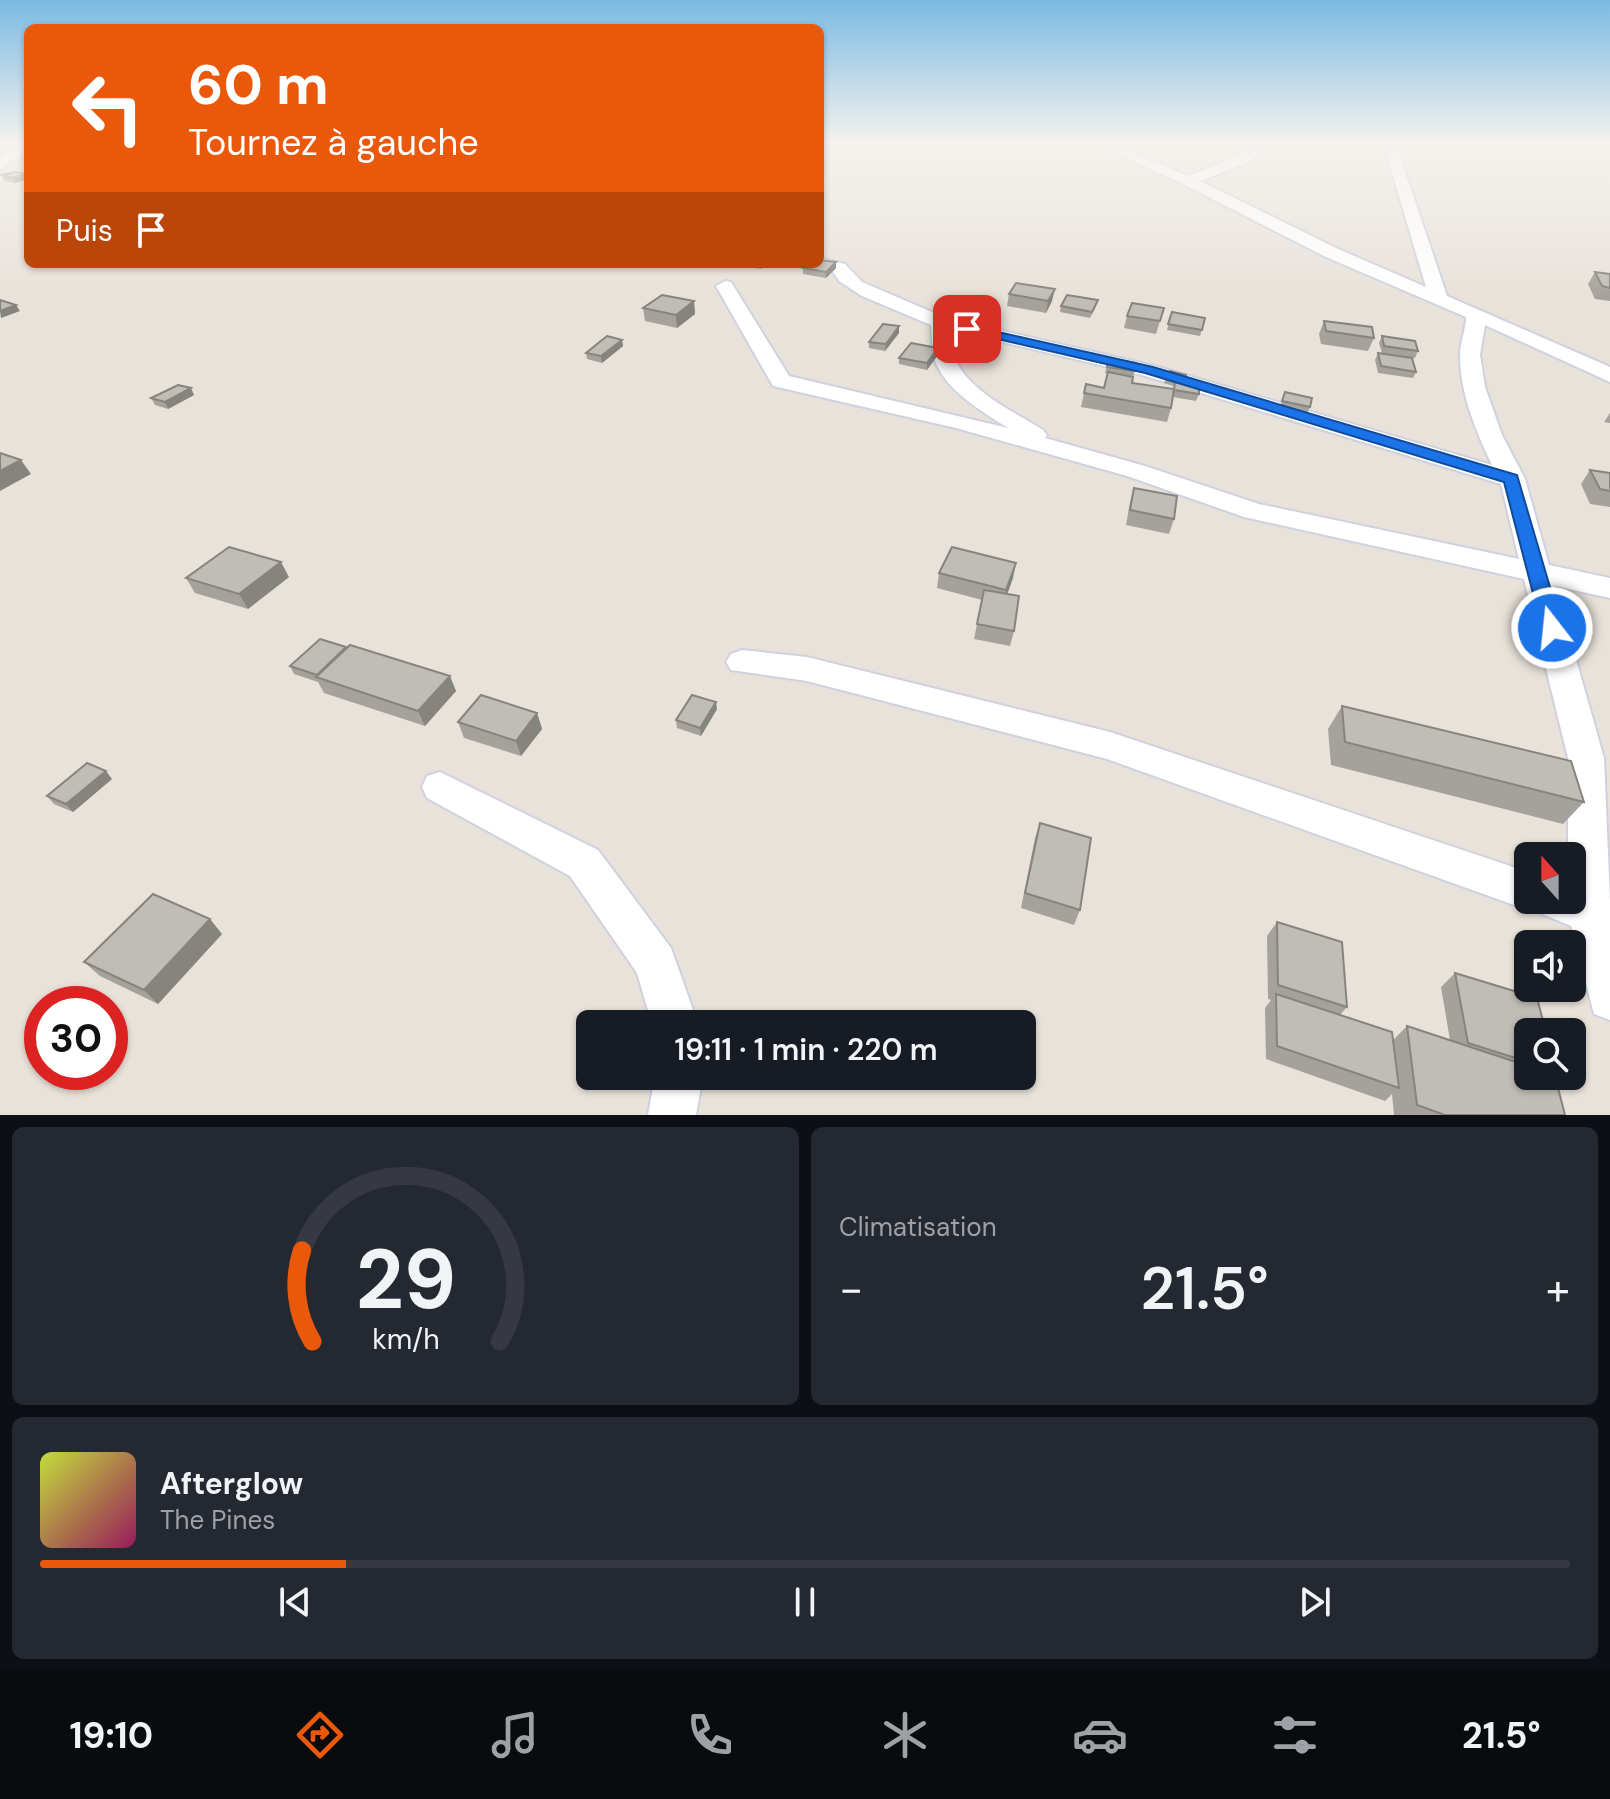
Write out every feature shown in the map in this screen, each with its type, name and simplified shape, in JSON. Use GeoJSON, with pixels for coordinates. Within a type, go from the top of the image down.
{"type":"FeatureCollection","features":[{"type":"Feature","properties":{"kind":"street"},"geometry":{"type":"LineString","coordinates":[[1214,194],[1332,253],[1474,312],[1584,361],[1610,376]]}},
{"type":"Feature","properties":{"kind":"street"},"geometry":{"type":"LineString","coordinates":[[1406,194],[1439,298]]}},
{"type":"Feature","properties":{"kind":"street"},"geometry":{"type":"LineString","coordinates":[[824,264],[839,268],[844,279],[856,287],[923,311],[940,322],[1148,370],[1512,479]]}},
{"type":"Feature","properties":{"kind":"street"},"geometry":{"type":"LineString","coordinates":[[725,286],[781,381],[961,422],[1136,471],[1253,511],[1610,588]]}},
{"type":"Feature","properties":{"kind":"street"},"geometry":{"type":"LineString","coordinates":[[1474,312],[1477,322],[1470,356],[1488,437],[1512,479],[1586,758],[1585,842]]}},
{"type":"Feature","properties":{"kind":"street"},"geometry":{"type":"LineString","coordinates":[[940,322],[944,357],[949,369],[995,409],[1059,451]]}},
{"type":"Feature","properties":{"kind":"street"},"geometry":{"type":"LineString","coordinates":[[742,662],[807,669],[1110,746],[1514,886]]}},
{"type":"Feature","properties":{"kind":"street"},"geometry":{"type":"LineString","coordinates":[[440,787],[584,863],[656,963],[671,1010]]}},
{"type":"Feature","properties":{"kind":"street"},"geometry":{"type":"LineString","coordinates":[[1585,914],[1610,998]]}},
{"type":"Feature","properties":{"kind":"street"},"geometry":{"type":"LineString","coordinates":[[672,1115],[676,1090]]}},
{"type":"Feature","properties":{"kind":"building"},"geometry":{"type":"Polygon","coordinates":[[[824,260],[836,262],[826,272],[803,268],[824,268],[824,260]]]}},
{"type":"Feature","properties":{"kind":"building"},"geometry":{"type":"Polygon","coordinates":[[[1595,272],[1610,274],[1610,288],[1602,286],[1595,272]]]}},
{"type":"Feature","properties":{"kind":"building"},"geometry":{"type":"Polygon","coordinates":[[[1016,283],[1055,289],[1048,301],[1009,294],[1016,283]]]}},
{"type":"Feature","properties":{"kind":"building"},"geometry":{"type":"Polygon","coordinates":[[[662,295],[694,301],[676,315],[643,308],[662,295]]]}},
{"type":"Feature","properties":{"kind":"building"},"geometry":{"type":"Polygon","coordinates":[[[1067,295],[1098,300],[1092,312],[1061,306],[1067,295]]]}},
{"type":"Feature","properties":{"kind":"building"},"geometry":{"type":"Polygon","coordinates":[[[0,300],[16,305],[0,311],[0,300]]]}},
{"type":"Feature","properties":{"kind":"building"},"geometry":{"type":"Polygon","coordinates":[[[1132,303],[1164,308],[1160,321],[1127,316],[1132,303]]]}},
{"type":"Feature","properties":{"kind":"building"},"geometry":{"type":"Polygon","coordinates":[[[1172,312],[1205,318],[1202,330],[1168,324],[1172,312]]]}},
{"type":"Feature","properties":{"kind":"building"},"geometry":{"type":"Polygon","coordinates":[[[1324,321],[1372,327],[1374,338],[1326,331],[1324,321]]]}},
{"type":"Feature","properties":{"kind":"building"},"geometry":{"type":"Polygon","coordinates":[[[883,324],[899,326],[886,344],[869,342],[883,324]]]}},
{"type":"Feature","properties":{"kind":"building"},"geometry":{"type":"Polygon","coordinates":[[[607,336],[622,340],[601,356],[586,353],[607,336]]]}},
{"type":"Feature","properties":{"kind":"building"},"geometry":{"type":"Polygon","coordinates":[[[1382,336],[1415,341],[1418,351],[1384,346],[1382,336]]]}},
{"type":"Feature","properties":{"kind":"building"},"geometry":{"type":"Polygon","coordinates":[[[911,343],[938,348],[927,363],[899,358],[911,343]]]}},
{"type":"Feature","properties":{"kind":"building"},"geometry":{"type":"Polygon","coordinates":[[[1378,353],[1412,358],[1416,372],[1381,366],[1378,353]]]}},
{"type":"Feature","properties":{"kind":"building"},"geometry":{"type":"Polygon","coordinates":[[[1109,358],[1136,363],[1135,371],[1107,367],[1109,358]]]}},
{"type":"Feature","properties":{"kind":"building"},"geometry":{"type":"Polygon","coordinates":[[[1170,371],[1186,375],[1183,381],[1166,377],[1170,371]]]}},
{"type":"Feature","properties":{"kind":"building"},"geometry":{"type":"Polygon","coordinates":[[[1108,372],[1133,377],[1132,383],[1174,389],[1171,408],[1084,393],[1086,384],[1104,388],[1108,372]]]}},
{"type":"Feature","properties":{"kind":"building"},"geometry":{"type":"Polygon","coordinates":[[[1175,382],[1199,386],[1199,394],[1174,390],[1175,382]]]}},
{"type":"Feature","properties":{"kind":"building"},"geometry":{"type":"Polygon","coordinates":[[[178,385],[191,388],[165,402],[151,398],[178,385]]]}},
{"type":"Feature","properties":{"kind":"building"},"geometry":{"type":"Polygon","coordinates":[[[1285,392],[1312,398],[1310,407],[1282,401],[1285,392]]]}},
{"type":"Feature","properties":{"kind":"building"},"geometry":{"type":"Polygon","coordinates":[[[0,453],[21,460],[0,471],[0,453]]]}},
{"type":"Feature","properties":{"kind":"building"},"geometry":{"type":"Polygon","coordinates":[[[1590,470],[1610,473],[1610,491],[1600,489],[1590,470]]]}},
{"type":"Feature","properties":{"kind":"building"},"geometry":{"type":"Polygon","coordinates":[[[1134,488],[1177,496],[1174,519],[1130,510],[1134,488]]]}},
{"type":"Feature","properties":{"kind":"building"},"geometry":{"type":"Polygon","coordinates":[[[229,547],[281,562],[239,594],[186,578],[229,547]]]}},
{"type":"Feature","properties":{"kind":"building"},"geometry":{"type":"Polygon","coordinates":[[[952,547],[1016,563],[1006,590],[939,573],[952,547]]]}},
{"type":"Feature","properties":{"kind":"building"},"geometry":{"type":"Polygon","coordinates":[[[984,590],[1019,596],[1014,631],[977,624],[984,590]]]}},
{"type":"Feature","properties":{"kind":"building"},"geometry":{"type":"Polygon","coordinates":[[[320,639],[346,647],[317,675],[290,666],[320,639]]]}},
{"type":"Feature","properties":{"kind":"building"},"geometry":{"type":"Polygon","coordinates":[[[350,645],[450,676],[418,711],[316,677],[350,645]]]}},
{"type":"Feature","properties":{"kind":"building"},"geometry":{"type":"Polygon","coordinates":[[[481,695],[537,713],[516,741],[458,722],[481,695]]]}},
{"type":"Feature","properties":{"kind":"building"},"geometry":{"type":"Polygon","coordinates":[[[692,695],[716,702],[700,728],[676,720],[692,695]]]}},
{"type":"Feature","properties":{"kind":"building"},"geometry":{"type":"Polygon","coordinates":[[[1342,706],[1571,761],[1584,802],[1345,742],[1342,706]]]}},
{"type":"Feature","properties":{"kind":"building"},"geometry":{"type":"Polygon","coordinates":[[[87,763],[106,771],[66,804],[47,796],[87,763]]]}},
{"type":"Feature","properties":{"kind":"building"},"geometry":{"type":"Polygon","coordinates":[[[1040,823],[1091,838],[1080,910],[1025,893],[1040,823]]]}},
{"type":"Feature","properties":{"kind":"building"},"geometry":{"type":"Polygon","coordinates":[[[153,894],[210,919],[144,990],[84,962],[153,894]]]}},
{"type":"Feature","properties":{"kind":"building"},"geometry":{"type":"Polygon","coordinates":[[[1277,922],[1342,942],[1347,1007],[1278,985],[1277,922]]]}},
{"type":"Feature","properties":{"kind":"building"},"geometry":{"type":"Polygon","coordinates":[[[1455,973],[1514,991],[1514,1002],[1538,1002],[1542,1018],[1514,1018],[1514,1058],[1468,1043],[1455,973]]]}},
{"type":"Feature","properties":{"kind":"building"},"geometry":{"type":"Polygon","coordinates":[[[1276,994],[1392,1032],[1399,1088],[1277,1046],[1276,994]]]}},
{"type":"Feature","properties":{"kind":"building"},"geometry":{"type":"Polygon","coordinates":[[[1407,1026],[1514,1061],[1514,1090],[1559,1090],[1565,1115],[1445,1115],[1417,1105],[1407,1026]]]}},
{"type":"Feature","properties":{"kind":"route"},"geometry":{"type":"LineString","coordinates":[[967,329],[1148,370],[1512,479],[1552,628]]}}]}
